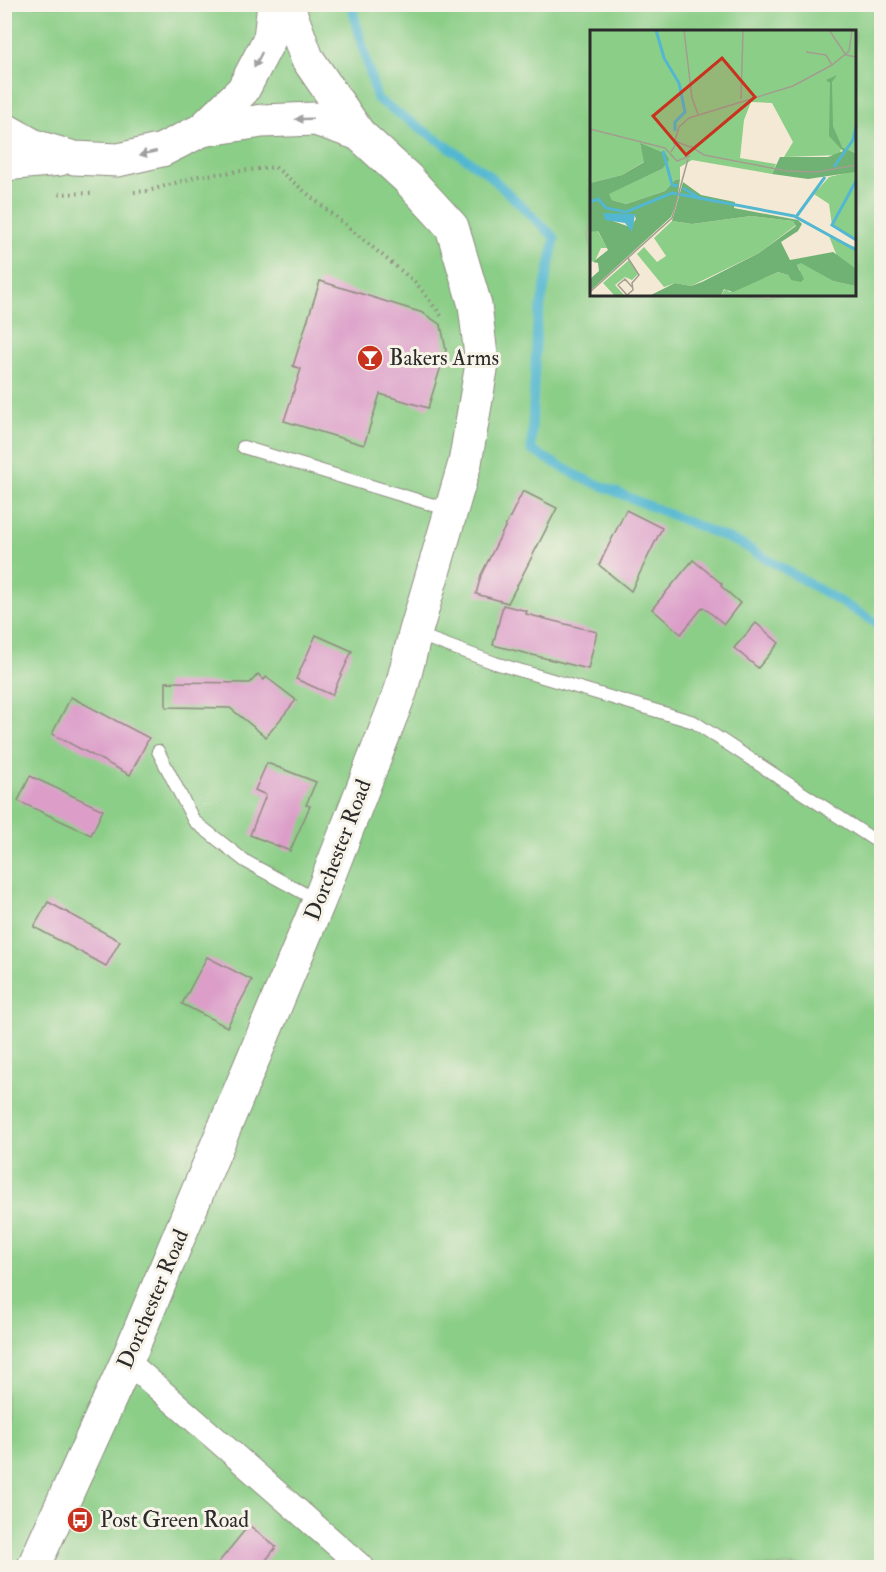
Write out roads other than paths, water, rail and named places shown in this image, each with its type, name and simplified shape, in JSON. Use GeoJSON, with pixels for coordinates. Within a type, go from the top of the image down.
{"type":"FeatureCollection","features":[{"type":"Feature","properties":{"kind":"main road"},"geometry":{"type":"LineString","coordinates":[[4,164],[74,158],[118,160],[162,150],[202,130],[243,90],[270,38],[274,4]]}},
{"type":"Feature","properties":{"kind":"main road","name":"Dorchester Road"},"geometry":{"type":"LineString","coordinates":[[33,1568],[127,1361],[319,901],[401,690],[465,463],[482,364],[475,305],[452,228],[407,178],[359,134],[307,58],[286,4]]}},
{"type":"Feature","properties":{"kind":"main road","name":"Dorchester Road"},"geometry":{"type":"LineString","coordinates":[[202,130],[262,121],[315,119],[359,134]]}},
{"type":"Feature","properties":{"kind":"main road"},"geometry":{"type":"LineString","coordinates":[[4,129],[34,146],[74,158]]}},
{"type":"Feature","properties":{"kind":"street"},"geometry":{"type":"LineString","coordinates":[[127,1361],[363,1568]]}},
{"type":"Feature","properties":{"kind":"lane"},"geometry":{"type":"LineString","coordinates":[[243,447],[451,510]]}},
{"type":"Feature","properties":{"kind":"lane"},"geometry":{"type":"LineString","coordinates":[[415,634],[495,663],[694,722],[882,845]]}},
{"type":"Feature","properties":{"kind":"lane"},"geometry":{"type":"LineString","coordinates":[[158,751],[194,821],[245,861],[319,901]]}},
{"type":"Feature","properties":{"kind":"waterway"},"geometry":{"type":"LineString","coordinates":[[351,4],[377,99],[487,173],[555,238],[537,324],[531,450],[580,477],[741,544],[882,626]]}},
{"type":"Feature","properties":{"kind":"place","name":"Bakers Arms"},"geometry":{"type":"Point","coordinates":[370,358]}},
{"type":"Feature","properties":{"kind":"place","name":"Post Green Road"},"geometry":{"type":"Point","coordinates":[80,1520]}}]}
